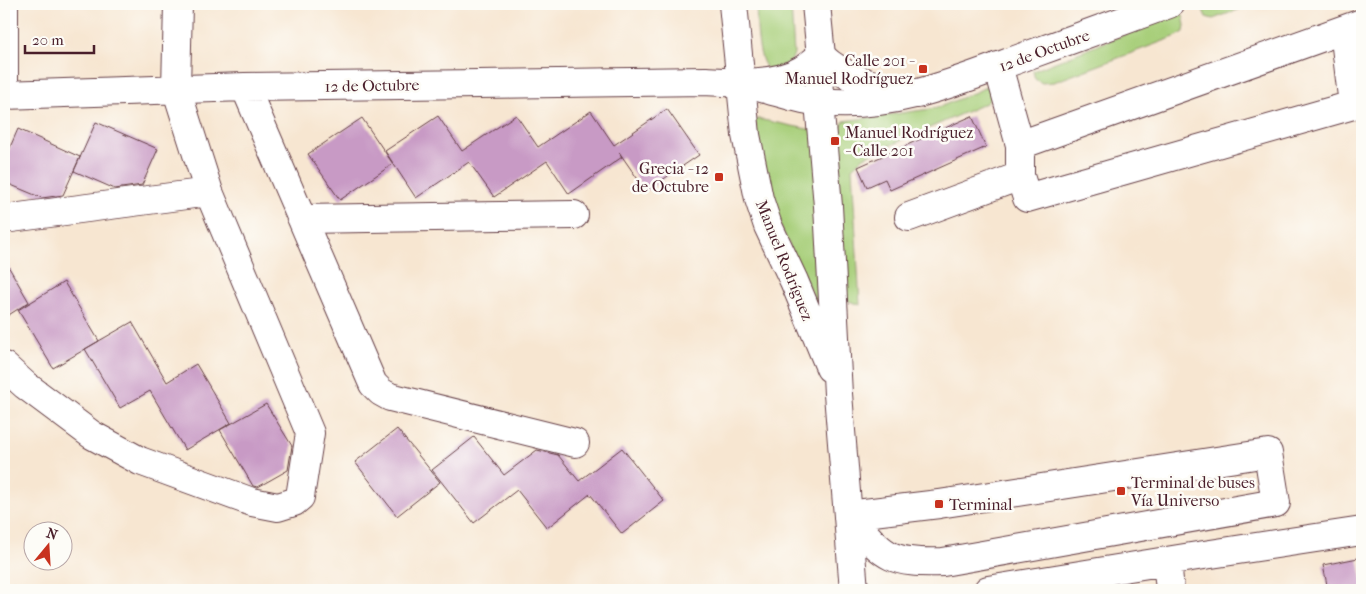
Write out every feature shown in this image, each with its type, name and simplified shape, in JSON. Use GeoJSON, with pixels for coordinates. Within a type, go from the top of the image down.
{"type":"FeatureCollection","features":[{"type":"Feature","properties":{"kind":"street"},"geometry":{"type":"LineString","coordinates":[[4,4],[4,95]]}},
{"type":"Feature","properties":{"kind":"street"},"geometry":{"type":"LineString","coordinates":[[4,366],[25,385],[92,435],[140,461],[252,502],[278,507],[294,502],[300,497],[310,433],[208,192],[176,88],[178,4]]}},
{"type":"Feature","properties":{"kind":"street","name":"Manuel Rodríguez"},"geometry":{"type":"LineString","coordinates":[[733,4],[748,149],[759,199],[768,226],[794,281],[822,349],[838,394]]}},
{"type":"Feature","properties":{"kind":"street","name":"Manuel Rodríguez"},"geometry":{"type":"LineString","coordinates":[[816,4],[821,56],[819,102],[828,206],[838,394],[854,590]]}},
{"type":"Feature","properties":{"kind":"street","name":"12 de Octubre"},"geometry":{"type":"LineString","coordinates":[[741,82],[819,102],[872,102],[918,94],[1169,4]]}},
{"type":"Feature","properties":{"kind":"street"},"geometry":{"type":"LineString","coordinates":[[998,66],[1020,145],[1020,176],[1027,198],[1353,105],[1353,27],[1020,145]]}},
{"type":"Feature","properties":{"kind":"street","name":"12 de Octubre"},"geometry":{"type":"LineString","coordinates":[[4,95],[176,88],[741,82],[772,80],[788,76],[802,70],[821,56],[858,80],[897,92],[918,94]]}},
{"type":"Feature","properties":{"kind":"street"},"geometry":{"type":"LineString","coordinates":[[245,87],[373,384],[390,397],[575,443]]}},
{"type":"Feature","properties":{"kind":"street"},"geometry":{"type":"LineString","coordinates":[[909,217],[1020,176]]}},
{"type":"Feature","properties":{"kind":"street"},"geometry":{"type":"LineString","coordinates":[[4,219],[208,192]]}},
{"type":"Feature","properties":{"kind":"street"},"geometry":{"type":"LineString","coordinates":[[302,219],[574,215]]}},
{"type":"Feature","properties":{"kind":"street"},"geometry":{"type":"LineString","coordinates":[[1268,453],[1276,504],[943,562],[917,563],[895,559],[884,554],[848,515],[939,504],[1268,453]]}},
{"type":"Feature","properties":{"kind":"street"},"geometry":{"type":"LineString","coordinates":[[988,590],[1110,580],[1167,561],[1362,531]]}},
{"type":"Feature","properties":{"kind":"street"},"geometry":{"type":"LineString","coordinates":[[1167,561],[1170,590]]}},
{"type":"Feature","properties":{"kind":"green space"},"geometry":{"type":"Polygon","coordinates":[[[756,4],[791,4],[794,54],[791,61],[770,71],[765,66],[760,50],[756,4]]]}},
{"type":"Feature","properties":{"kind":"green space"},"geometry":{"type":"Polygon","coordinates":[[[1208,4],[1254,4],[1213,19],[1206,17],[1203,10],[1208,4]]]}},
{"type":"Feature","properties":{"kind":"green space"},"geometry":{"type":"Polygon","coordinates":[[[1178,13],[1183,16],[1185,25],[1184,32],[1177,36],[1054,82],[1042,83],[1035,79],[1033,71],[1178,13]]]}},
{"type":"Feature","properties":{"kind":"green space"},"geometry":{"type":"Polygon","coordinates":[[[995,82],[996,93],[986,103],[864,157],[852,168],[860,305],[843,299],[834,146],[837,132],[844,121],[937,108],[995,82]]]}},
{"type":"Feature","properties":{"kind":"green space"},"geometry":{"type":"Polygon","coordinates":[[[758,119],[817,131],[828,328],[771,206],[755,121],[758,119]]]}},
{"type":"Feature","properties":{"kind":"building"},"geometry":{"type":"Polygon","coordinates":[[[667,109],[699,155],[646,191],[619,152],[622,157],[569,194],[547,161],[494,197],[469,162],[416,198],[385,151],[438,116],[462,151],[516,115],[538,147],[591,111],[614,145],[667,109]]]}},
{"type":"Feature","properties":{"kind":"building"},"geometry":{"type":"Polygon","coordinates":[[[972,116],[986,147],[890,190],[885,179],[867,187],[858,167],[972,116]]]}},
{"type":"Feature","properties":{"kind":"building"},"geometry":{"type":"Polygon","coordinates":[[[362,118],[393,164],[340,200],[308,154],[362,118]]]}},
{"type":"Feature","properties":{"kind":"building"},"geometry":{"type":"Polygon","coordinates":[[[96,122],[158,149],[142,185],[115,189],[74,171],[96,122]]]}},
{"type":"Feature","properties":{"kind":"building"},"geometry":{"type":"Polygon","coordinates":[[[18,129],[80,157],[63,195],[42,198],[4,182],[4,161],[18,129]]]}},
{"type":"Feature","properties":{"kind":"building"},"geometry":{"type":"Polygon","coordinates":[[[4,259],[29,302],[4,318],[4,259]]]}},
{"type":"Feature","properties":{"kind":"building"},"geometry":{"type":"Polygon","coordinates":[[[64,282],[99,341],[53,368],[18,310],[64,282]]]}},
{"type":"Feature","properties":{"kind":"building"},"geometry":{"type":"Polygon","coordinates":[[[132,322],[167,382],[196,364],[231,423],[185,450],[150,391],[120,408],[85,349],[132,322]]]}},
{"type":"Feature","properties":{"kind":"building"},"geometry":{"type":"Polygon","coordinates":[[[266,404],[292,446],[288,470],[258,487],[253,486],[220,430],[266,404]]]}},
{"type":"Feature","properties":{"kind":"building"},"geometry":{"type":"Polygon","coordinates":[[[397,429],[440,482],[397,516],[355,462],[397,429]]]}},
{"type":"Feature","properties":{"kind":"building"},"geometry":{"type":"Polygon","coordinates":[[[474,437],[504,475],[537,450],[558,455],[579,481],[622,448],[664,501],[622,534],[590,494],[547,528],[517,490],[474,523],[432,470],[474,437]]]}},
{"type":"Feature","properties":{"kind":"building"},"geometry":{"type":"Polygon","coordinates":[[[1358,558],[1362,590],[1328,590],[1323,565],[1358,558]]]}},
{"type":"Feature","properties":{"kind":"place","name":"Calle 201 - Manuel Rodríguez"},"geometry":{"type":"Point","coordinates":[923,69]}},
{"type":"Feature","properties":{"kind":"place","name":"Manuel Rodríguez - Calle 201"},"geometry":{"type":"Point","coordinates":[835,141]}},
{"type":"Feature","properties":{"kind":"place","name":"Grecia - 12 de Octubre"},"geometry":{"type":"Point","coordinates":[719,177]}},
{"type":"Feature","properties":{"kind":"place","name":"Terminal de buses Vía Universo"},"geometry":{"type":"Point","coordinates":[1121,491]}},
{"type":"Feature","properties":{"kind":"place","name":"Terminal"},"geometry":{"type":"Point","coordinates":[939,504]}}]}
